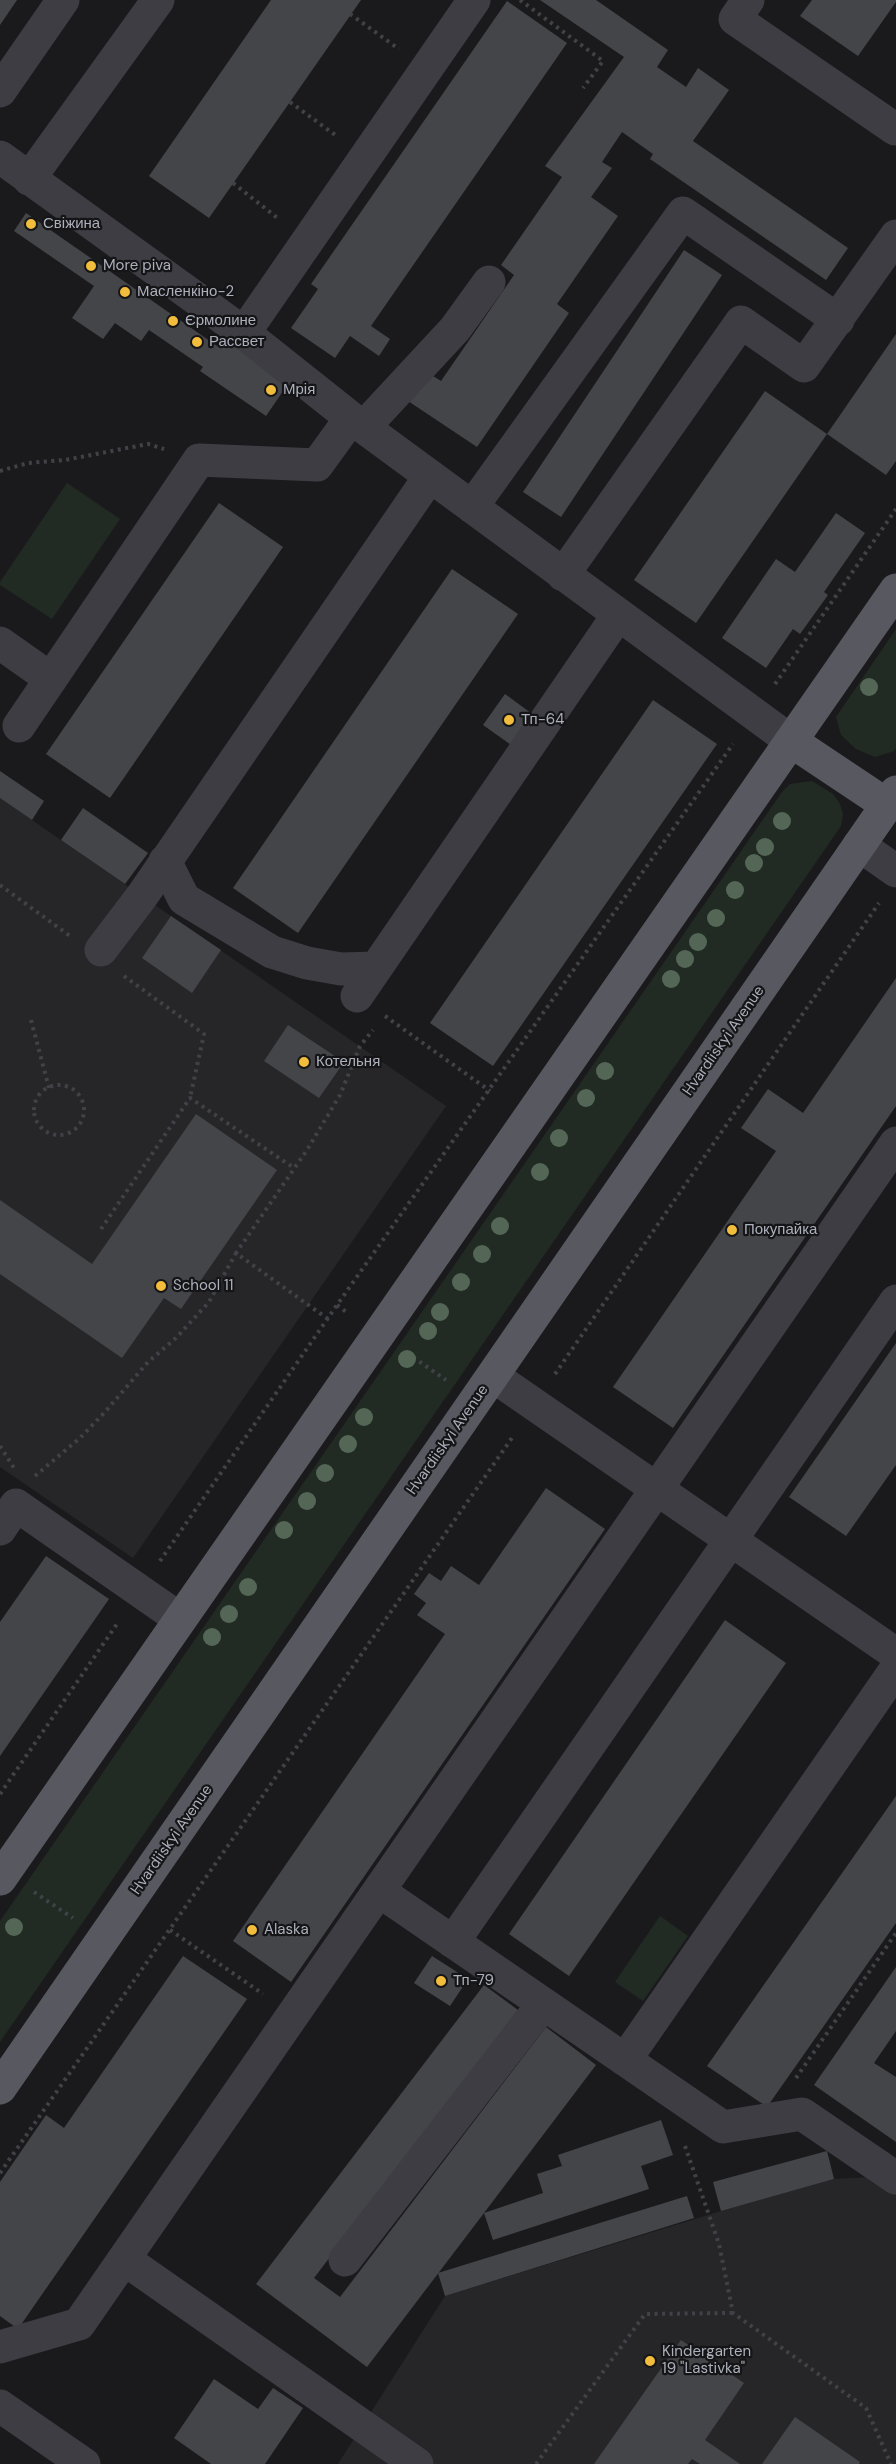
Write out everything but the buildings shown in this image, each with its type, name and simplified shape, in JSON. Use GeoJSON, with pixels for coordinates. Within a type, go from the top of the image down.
{"type":"FeatureCollection","features":[{"type":"Feature","properties":{"kind":"main road"},"geometry":{"type":"LineString","coordinates":[[2,1876],[896,590]]}},
{"type":"Feature","properties":{"kind":"main road"},"geometry":{"type":"LineString","coordinates":[[791,741],[891,799]]}},
{"type":"Feature","properties":{"kind":"main road","name":"Hvardiiskyi Avenue"},"geometry":{"type":"LineString","coordinates":[[0,2088],[891,799]]}},
{"type":"Feature","properties":{"kind":"lane"},"geometry":{"type":"LineString","coordinates":[[0,91],[63,0]]}},
{"type":"Feature","properties":{"kind":"lane"},"geometry":{"type":"LineString","coordinates":[[158,0],[8,167],[244,333],[357,423],[791,741]]}},
{"type":"Feature","properties":{"kind":"lane"},"geometry":{"type":"LineString","coordinates":[[244,333],[474,0]]}},
{"type":"Feature","properties":{"kind":"lane"},"geometry":{"type":"LineString","coordinates":[[748,0],[735,19],[896,128]]}},
{"type":"Feature","properties":{"kind":"lane"},"geometry":{"type":"LineString","coordinates":[[472,507],[683,213],[838,320]]}},
{"type":"Feature","properties":{"kind":"lane"},"geometry":{"type":"LineString","coordinates":[[564,575],[741,322],[804,366],[896,236]]}},
{"type":"Feature","properties":{"kind":"lane"},"geometry":{"type":"LineString","coordinates":[[20,726],[199,460],[317,465],[357,423],[455,329],[489,282]]}},
{"type":"Feature","properties":{"kind":"lane"},"geometry":{"type":"LineString","coordinates":[[101,950],[165,861],[430,476]]}},
{"type":"Feature","properties":{"kind":"lane"},"geometry":{"type":"LineString","coordinates":[[357,996],[618,615]]}},
{"type":"Feature","properties":{"kind":"lane"},"geometry":{"type":"LineString","coordinates":[[0,643],[51,679]]}},
{"type":"Feature","properties":{"kind":"lane"},"geometry":{"type":"LineString","coordinates":[[859,845],[889,884]]}},
{"type":"Feature","properties":{"kind":"lane"},"geometry":{"type":"LineString","coordinates":[[165,861],[184,899],[272,952],[307,963],[341,969],[376,968]]}},
{"type":"Feature","properties":{"kind":"lane"},"geometry":{"type":"LineString","coordinates":[[0,2348],[79,2324],[896,1143]]}},
{"type":"Feature","properties":{"kind":"lane"},"geometry":{"type":"LineString","coordinates":[[453,1942],[896,1301]]}},
{"type":"Feature","properties":{"kind":"lane"},"geometry":{"type":"LineString","coordinates":[[484,1388],[534,1404],[896,1654]]}},
{"type":"Feature","properties":{"kind":"lane"},"geometry":{"type":"LineString","coordinates":[[5,1509],[140,1591],[180,1619]]}},
{"type":"Feature","properties":{"kind":"lane"},"geometry":{"type":"LineString","coordinates":[[625,2060],[896,1669]]}},
{"type":"Feature","properties":{"kind":"lane"},"geometry":{"type":"LineString","coordinates":[[379,1891],[723,2127],[801,2114],[896,2178]]}},
{"type":"Feature","properties":{"kind":"lane"},"geometry":{"type":"LineString","coordinates":[[345,2260],[543,2004]]}},
{"type":"Feature","properties":{"kind":"lane"},"geometry":{"type":"LineString","coordinates":[[124,2259],[417,2464]]}},
{"type":"Feature","properties":{"kind":"lane"},"geometry":{"type":"LineString","coordinates":[[0,2406],[84,2464]]}},
{"type":"Feature","properties":{"kind":"path"},"geometry":{"type":"LineString","coordinates":[[520,0],[603,61],[583,88]]}},
{"type":"Feature","properties":{"kind":"path"},"geometry":{"type":"LineString","coordinates":[[351,14],[426,69]]}},
{"type":"Feature","properties":{"kind":"path"},"geometry":{"type":"LineString","coordinates":[[290,102],[365,158]]}},
{"type":"Feature","properties":{"kind":"path"},"geometry":{"type":"LineString","coordinates":[[233,183],[308,241]]}},
{"type":"Feature","properties":{"kind":"path"},"geometry":{"type":"LineString","coordinates":[[0,471],[28,463],[65,460],[148,444],[199,460]]}},
{"type":"Feature","properties":{"kind":"path"},"geometry":{"type":"LineString","coordinates":[[0,1794],[337,1305],[490,1091],[896,509]]}},
{"type":"Feature","properties":{"kind":"path"},"geometry":{"type":"LineString","coordinates":[[0,2173],[534,1404],[889,884]]}},
{"type":"Feature","properties":{"kind":"path"},"geometry":{"type":"LineString","coordinates":[[5,1509],[41,1470],[105,1412],[147,1362],[176,1338],[209,1302],[236,1253],[340,1095],[360,1046],[384,1015],[490,1091]]}},
{"type":"Feature","properties":{"kind":"path"},"geometry":{"type":"LineString","coordinates":[[31,1020],[49,1088]]}},
{"type":"Feature","properties":{"kind":"path"},"geometry":{"type":"LineString","coordinates":[[60,1085],[70,1088],[79,1095],[83,1106],[83,1116],[78,1126],[69,1133],[59,1135],[48,1133],[39,1125],[34,1115],[40,1094],[49,1088],[60,1085]]}},
{"type":"Feature","properties":{"kind":"path"},"geometry":{"type":"LineString","coordinates":[[101,1229],[190,1098],[294,1168]]}},
{"type":"Feature","properties":{"kind":"path"},"geometry":{"type":"LineString","coordinates":[[236,1253],[328,1319]]}},
{"type":"Feature","properties":{"kind":"path"},"geometry":{"type":"LineString","coordinates":[[337,1305],[378,1334],[484,1388]]}},
{"type":"Feature","properties":{"kind":"path"},"geometry":{"type":"LineString","coordinates":[[2,1876],[104,1938]]}},
{"type":"Feature","properties":{"kind":"path"},"geometry":{"type":"LineString","coordinates":[[170,1930],[293,2015]]}},
{"type":"Feature","properties":{"kind":"path"},"geometry":{"type":"LineString","coordinates":[[801,2114],[794,2081],[896,1933]]}},
{"type":"Feature","properties":{"kind":"path"},"geometry":{"type":"LineString","coordinates":[[683,2139],[719,2244],[733,2313]]}},
{"type":"Feature","properties":{"kind":"path"},"geometry":{"type":"LineString","coordinates":[[536,2464],[645,2314],[733,2313],[866,2408],[891,2464]]}},
{"type":"Feature","properties":{"kind":"shaded area"},"geometry":{"type":"Polygon","coordinates":[[[67,483],[120,519],[52,619],[0,585],[0,582],[67,483]]]}},
{"type":"Feature","properties":{"kind":"shaded area"},"geometry":{"type":"Polygon","coordinates":[[[896,629],[896,748],[894,751],[875,757],[856,749],[841,735],[836,717],[896,629]]]}},
{"type":"Feature","properties":{"kind":"shaded area"},"geometry":{"type":"Polygon","coordinates":[[[812,781],[833,794],[840,804],[843,814],[841,826],[0,2042],[0,1921],[782,792],[790,784],[812,781]]]}},
{"type":"Feature","properties":{"kind":"shaded area","name":"School 11"},"geometry":{"type":"Polygon","coordinates":[[[0,798],[446,1106],[133,1558],[0,1467],[0,798]]]}},
{"type":"Feature","properties":{"kind":"shaded area"},"geometry":{"type":"Polygon","coordinates":[[[660,1916],[688,1936],[643,2001],[615,1982],[660,1916]]]}},
{"type":"Feature","properties":{"kind":"shaded area","name":"Kindergarten 19 \"Lastivka\""},"geometry":{"type":"Polygon","coordinates":[[[875,2177],[896,2192],[896,2464],[338,2464],[445,2296],[721,2211],[834,2179],[875,2177]]]}},
{"type":"Feature","properties":{"kind":"place","name":"Свіжина"},"geometry":{"type":"Point","coordinates":[31,224]}},
{"type":"Feature","properties":{"kind":"place","name":"More piva"},"geometry":{"type":"Point","coordinates":[91,266]}},
{"type":"Feature","properties":{"kind":"place","name":"Масленкіно-2"},"geometry":{"type":"Point","coordinates":[125,292]}},
{"type":"Feature","properties":{"kind":"place","name":"Єрмолине"},"geometry":{"type":"Point","coordinates":[173,321]}},
{"type":"Feature","properties":{"kind":"place","name":"Рассвет"},"geometry":{"type":"Point","coordinates":[197,342]}},
{"type":"Feature","properties":{"kind":"place","name":"Мрія"},"geometry":{"type":"Point","coordinates":[271,390]}},
{"type":"Feature","properties":{"kind":"place","name":"Тп-64"},"geometry":{"type":"Point","coordinates":[509,720]}},
{"type":"Feature","properties":{"kind":"place","name":"Котельня"},"geometry":{"type":"Point","coordinates":[304,1062]}},
{"type":"Feature","properties":{"kind":"place","name":"Покупайка"},"geometry":{"type":"Point","coordinates":[732,1230]}},
{"type":"Feature","properties":{"kind":"place","name":"School 11"},"geometry":{"type":"Point","coordinates":[161,1286]}},
{"type":"Feature","properties":{"kind":"place","name":"Alaska"},"geometry":{"type":"Point","coordinates":[252,1930]}},
{"type":"Feature","properties":{"kind":"place","name":"Тп-79"},"geometry":{"type":"Point","coordinates":[441,1981]}},
{"type":"Feature","properties":{"kind":"place","name":"Kindergarten 19 \"Lastivka\""},"geometry":{"type":"Point","coordinates":[650,2361]}}]}
